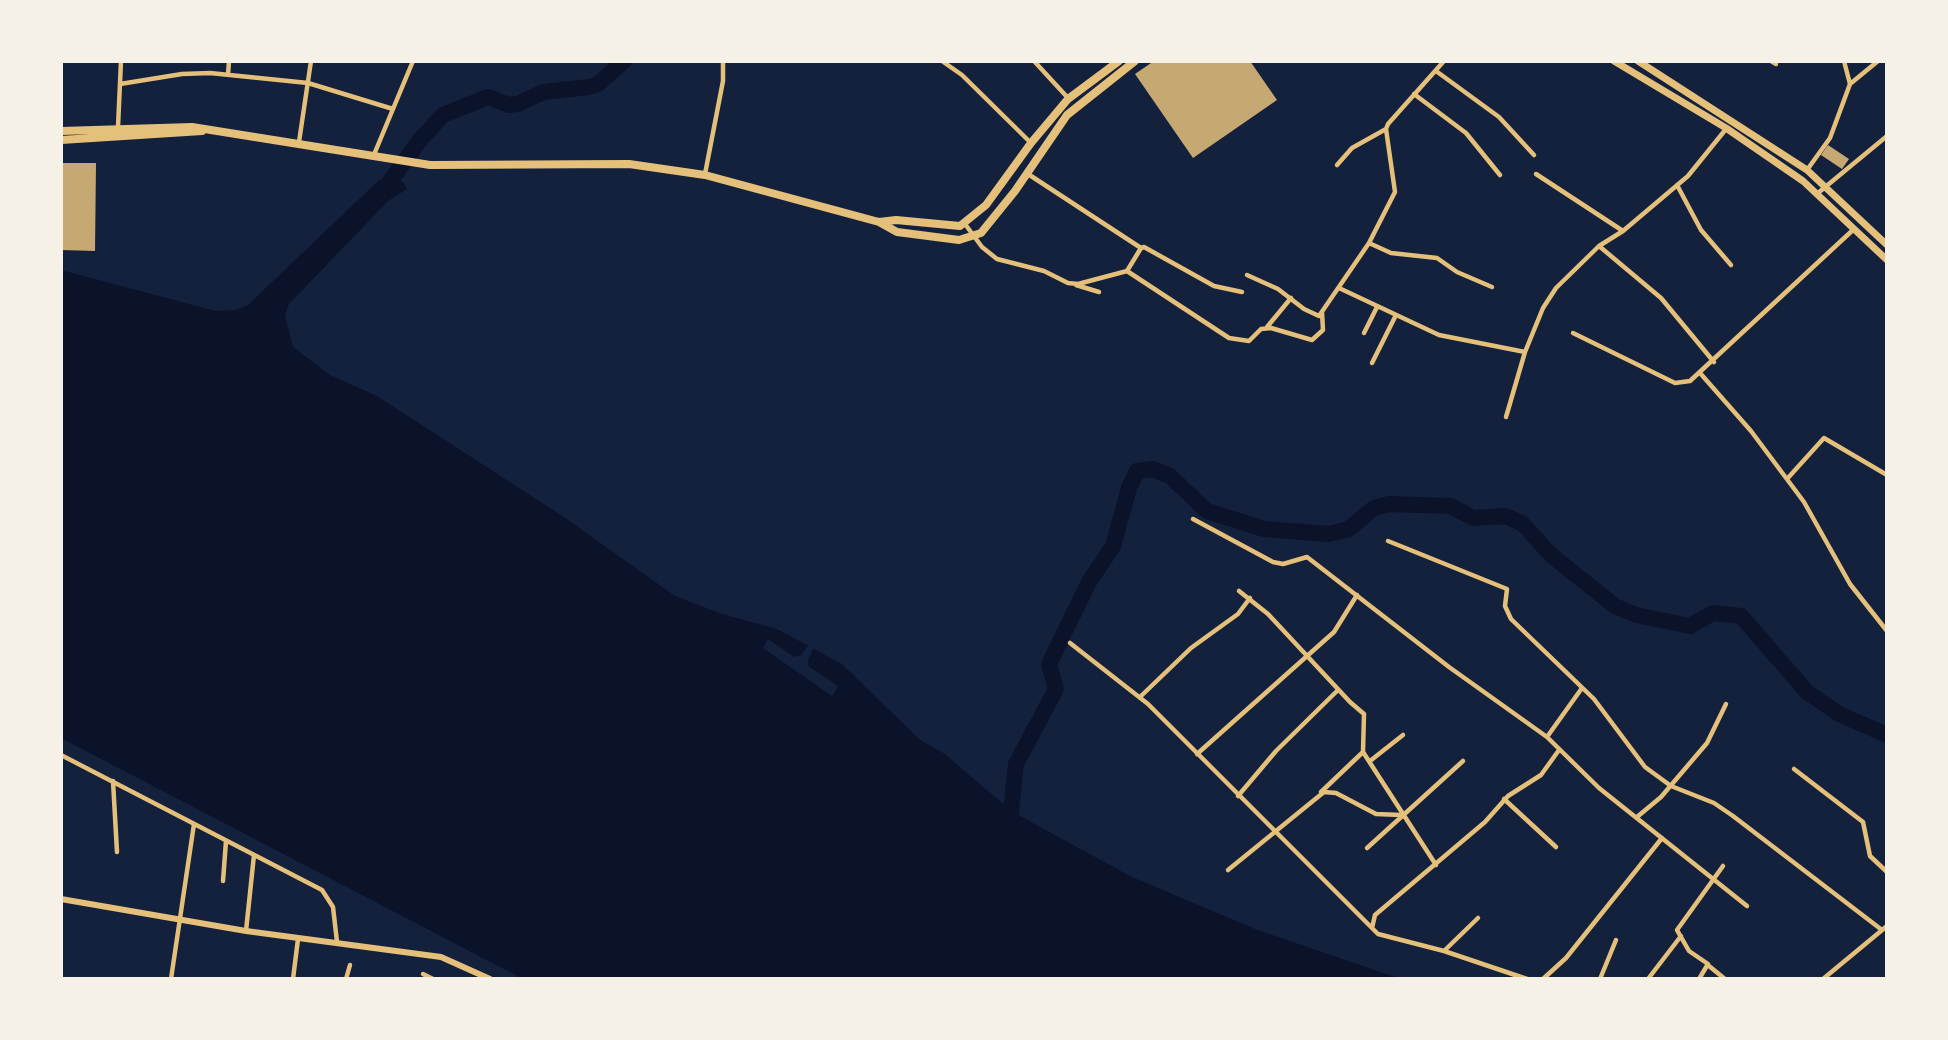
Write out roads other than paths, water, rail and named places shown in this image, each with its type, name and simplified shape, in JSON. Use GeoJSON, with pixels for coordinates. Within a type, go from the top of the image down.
{"type":"FeatureCollection","features":[{"type":"Feature","properties":{"kind":"highway"},"geometry":{"type":"LineString","coordinates":[[879,222],[896,220],[940,225],[965,224],[986,205],[1031,143],[1068,99],[1119,61]]}},
{"type":"Feature","properties":{"kind":"highway"},"geometry":{"type":"LineString","coordinates":[[61,131],[118,127],[191,127],[299,142],[376,158],[430,165],[629,164],[705,175],[879,222],[897,232],[959,240],[973,237],[987,226],[1067,116],[1135,61]]}},
{"type":"Feature","properties":{"kind":"highway"},"geometry":{"type":"LineString","coordinates":[[61,140],[208,130]]}},
{"type":"Feature","properties":{"kind":"main road"},"geometry":{"type":"LineString","coordinates":[[1614,61],[1727,128],[1818,193],[1887,260]]}},
{"type":"Feature","properties":{"kind":"main road"},"geometry":{"type":"LineString","coordinates":[[1639,61],[1807,170],[1887,245]]}},
{"type":"Feature","properties":{"kind":"main road"},"geometry":{"type":"LineString","coordinates":[[1690,106],[1695,97]]}},
{"type":"Feature","properties":{"kind":"street"},"geometry":{"type":"LineString","coordinates":[[118,127],[121,61]]}},
{"type":"Feature","properties":{"kind":"street"},"geometry":{"type":"LineString","coordinates":[[228,75],[229,61]]}},
{"type":"Feature","properties":{"kind":"street"},"geometry":{"type":"LineString","coordinates":[[299,142],[311,61]]}},
{"type":"Feature","properties":{"kind":"street"},"geometry":{"type":"LineString","coordinates":[[376,158],[412,61]]}},
{"type":"Feature","properties":{"kind":"street"},"geometry":{"type":"LineString","coordinates":[[705,175],[723,81],[723,61]]}},
{"type":"Feature","properties":{"kind":"street"},"geometry":{"type":"LineString","coordinates":[[1034,61],[1068,99]]}},
{"type":"Feature","properties":{"kind":"street"},"geometry":{"type":"LineString","coordinates":[[1337,165],[1352,148],[1385,129],[1394,115],[1444,61]]}},
{"type":"Feature","properties":{"kind":"street"},"geometry":{"type":"LineString","coordinates":[[1844,61],[1850,84]]}},
{"type":"Feature","properties":{"kind":"street"},"geometry":{"type":"LineString","coordinates":[[1807,170],[1830,138],[1850,84],[1878,61]]}},
{"type":"Feature","properties":{"kind":"street"},"geometry":{"type":"LineString","coordinates":[[946,62],[1031,143]]}},
{"type":"Feature","properties":{"kind":"street"},"geometry":{"type":"LineString","coordinates":[[1436,71],[1499,117],[1534,155]]}},
{"type":"Feature","properties":{"kind":"street"},"geometry":{"type":"LineString","coordinates":[[120,83],[195,73],[228,75],[308,83],[393,109]]}},
{"type":"Feature","properties":{"kind":"street"},"geometry":{"type":"LineString","coordinates":[[1414,94],[1466,133],[1500,175]]}},
{"type":"Feature","properties":{"kind":"street"},"geometry":{"type":"LineString","coordinates":[[1506,417],[1525,352],[1549,298],[1567,274],[1688,176],[1727,128]]}},
{"type":"Feature","properties":{"kind":"street"},"geometry":{"type":"LineString","coordinates":[[1247,275],[1316,316],[1322,312],[1369,243],[1395,188],[1385,129]]}},
{"type":"Feature","properties":{"kind":"street"},"geometry":{"type":"LineString","coordinates":[[1818,193],[1887,136]]}},
{"type":"Feature","properties":{"kind":"street"},"geometry":{"type":"LineString","coordinates":[[1028,173],[1141,248],[1144,247],[1214,286],[1242,292]]}},
{"type":"Feature","properties":{"kind":"street"},"geometry":{"type":"LineString","coordinates":[[1536,174],[1623,230]]}},
{"type":"Feature","properties":{"kind":"street"},"geometry":{"type":"LineString","coordinates":[[1676,185],[1701,230],[1731,265]]}},
{"type":"Feature","properties":{"kind":"street"},"geometry":{"type":"LineString","coordinates":[[965,224],[973,237],[1004,263],[1044,271],[1099,292]]}},
{"type":"Feature","properties":{"kind":"street"},"geometry":{"type":"LineString","coordinates":[[1573,333],[1675,383],[1690,381],[1714,362],[1854,229]]}},
{"type":"Feature","properties":{"kind":"street"},"geometry":{"type":"LineString","coordinates":[[1369,243],[1391,253],[1437,258],[1457,272],[1492,287]]}},
{"type":"Feature","properties":{"kind":"street"},"geometry":{"type":"LineString","coordinates":[[1599,246],[1661,298],[1714,362]]}},
{"type":"Feature","properties":{"kind":"street"},"geometry":{"type":"LineString","coordinates":[[1074,284],[1127,271],[1141,248]]}},
{"type":"Feature","properties":{"kind":"street"},"geometry":{"type":"LineString","coordinates":[[1127,271],[1224,336],[1249,341],[1261,329],[1266,328],[1312,340],[1323,330],[1322,312]]}},
{"type":"Feature","properties":{"kind":"street"},"geometry":{"type":"LineString","coordinates":[[1339,288],[1395,317],[1439,335],[1525,352]]}},
{"type":"Feature","properties":{"kind":"street"},"geometry":{"type":"LineString","coordinates":[[1266,328],[1291,299]]}},
{"type":"Feature","properties":{"kind":"street"},"geometry":{"type":"LineString","coordinates":[[1364,333],[1377,307]]}},
{"type":"Feature","properties":{"kind":"street"},"geometry":{"type":"LineString","coordinates":[[1372,363],[1395,317]]}},
{"type":"Feature","properties":{"kind":"street"},"geometry":{"type":"LineString","coordinates":[[1700,373],[1804,502],[1850,584],[1887,631]]}},
{"type":"Feature","properties":{"kind":"street"},"geometry":{"type":"LineString","coordinates":[[1787,479],[1824,438],[1887,475]]}},
{"type":"Feature","properties":{"kind":"street"},"geometry":{"type":"LineString","coordinates":[[1193,519],[1273,562],[1283,564],[1307,557],[1449,667],[1547,737],[1600,788],[1747,906]]}},
{"type":"Feature","properties":{"kind":"street"},"geometry":{"type":"LineString","coordinates":[[1388,541],[1507,589],[1505,606],[1511,619],[1582,688],[1645,767],[1671,786],[1714,803],[1884,928],[1823,979]]}},
{"type":"Feature","properties":{"kind":"street"},"geometry":{"type":"LineString","coordinates":[[1239,591],[1250,598],[1364,714],[1363,752],[1436,865]]}},
{"type":"Feature","properties":{"kind":"street"},"geometry":{"type":"LineString","coordinates":[[1197,754],[1334,632],[1357,595]]}},
{"type":"Feature","properties":{"kind":"street"},"geometry":{"type":"LineString","coordinates":[[1140,697],[1191,649],[1238,614],[1250,598]]}},
{"type":"Feature","properties":{"kind":"street"},"geometry":{"type":"LineString","coordinates":[[1070,643],[1140,697],[1384,938],[1444,951],[1527,979]]}},
{"type":"Feature","properties":{"kind":"street"},"geometry":{"type":"LineString","coordinates":[[1547,737],[1582,688]]}},
{"type":"Feature","properties":{"kind":"street"},"geometry":{"type":"LineString","coordinates":[[1238,796],[1276,751],[1338,690]]}},
{"type":"Feature","properties":{"kind":"street"},"geometry":{"type":"LineString","coordinates":[[1637,817],[1671,786],[1707,743],[1726,704]]}},
{"type":"Feature","properties":{"kind":"street"},"geometry":{"type":"LineString","coordinates":[[1370,761],[1403,734]]}},
{"type":"Feature","properties":{"kind":"street"},"geometry":{"type":"LineString","coordinates":[[1372,929],[1375,915],[1485,822],[1504,799],[1541,775],[1559,750]]}},
{"type":"Feature","properties":{"kind":"street"},"geometry":{"type":"LineString","coordinates":[[1228,870],[1320,793],[1363,752]]}},
{"type":"Feature","properties":{"kind":"street"},"geometry":{"type":"LineString","coordinates":[[61,755],[322,890],[333,908],[337,942]]}},
{"type":"Feature","properties":{"kind":"street"},"geometry":{"type":"LineString","coordinates":[[1367,848],[1463,761]]}},
{"type":"Feature","properties":{"kind":"street"},"geometry":{"type":"LineString","coordinates":[[1794,769],[1863,822],[1870,856],[1887,872]]}},
{"type":"Feature","properties":{"kind":"street"},"geometry":{"type":"LineString","coordinates":[[113,781],[117,852]]}},
{"type":"Feature","properties":{"kind":"street"},"geometry":{"type":"LineString","coordinates":[[1320,793],[1333,791],[1376,814],[1403,816]]}},
{"type":"Feature","properties":{"kind":"street"},"geometry":{"type":"LineString","coordinates":[[1504,799],[1556,847]]}},
{"type":"Feature","properties":{"kind":"street"},"geometry":{"type":"LineString","coordinates":[[171,979],[194,824]]}},
{"type":"Feature","properties":{"kind":"street"},"geometry":{"type":"LineString","coordinates":[[1543,979],[1566,958],[1662,838]]}},
{"type":"Feature","properties":{"kind":"street"},"geometry":{"type":"LineString","coordinates":[[223,881],[226,841]]}},
{"type":"Feature","properties":{"kind":"street"},"geometry":{"type":"LineString","coordinates":[[246,931],[254,855]]}},
{"type":"Feature","properties":{"kind":"street"},"geometry":{"type":"LineString","coordinates":[[1723,866],[1678,930],[1689,951],[1724,979]]}},
{"type":"Feature","properties":{"kind":"street"},"geometry":{"type":"LineString","coordinates":[[61,899],[298,939],[441,957],[491,979]]}},
{"type":"Feature","properties":{"kind":"street"},"geometry":{"type":"LineString","coordinates":[[1444,951],[1478,918]]}},
{"type":"Feature","properties":{"kind":"street"},"geometry":{"type":"LineString","coordinates":[[1648,979],[1681,936]]}},
{"type":"Feature","properties":{"kind":"street"},"geometry":{"type":"LineString","coordinates":[[293,979],[298,939]]}},
{"type":"Feature","properties":{"kind":"street"},"geometry":{"type":"LineString","coordinates":[[1600,979],[1616,940]]}},
{"type":"Feature","properties":{"kind":"street"},"geometry":{"type":"LineString","coordinates":[[346,979],[349,965]]}},
{"type":"Feature","properties":{"kind":"street"},"geometry":{"type":"LineString","coordinates":[[1699,979],[1708,966]]}},
{"type":"Feature","properties":{"kind":"street"},"geometry":{"type":"LineString","coordinates":[[423,974],[433,979]]}},
{"type":"Feature","properties":{"kind":"water"},"geometry":{"type":"Polygon","coordinates":[[[386,177],[403,182],[407,189],[388,201],[289,304],[285,315],[293,347],[330,375],[377,396],[564,517],[675,596],[722,614],[777,629],[842,664],[920,740],[945,754],[1011,811],[1130,876],[1255,929],[1401,979],[523,979],[61,738],[61,270],[216,311],[236,310],[248,305],[378,181],[386,177]]]}},
{"type":"Feature","properties":{"kind":"waterway"},"geometry":{"type":"LineString","coordinates":[[381,194],[420,140],[443,115],[488,97],[509,105],[518,104],[543,92],[589,87],[598,84],[624,61]]}},
{"type":"Feature","properties":{"kind":"waterway"},"geometry":{"type":"LineString","coordinates":[[1009,830],[1016,764],[1056,689],[1049,664],[1089,582],[1113,546],[1129,488],[1137,471],[1153,469],[1170,476],[1207,511],[1264,529],[1329,534],[1349,529],[1374,508],[1389,504],[1451,506],[1473,518],[1506,516],[1523,524],[1551,555],[1615,606],[1636,615],[1690,626],[1713,613],[1741,616],[1807,692],[1839,714],[1887,735]]}}]}
